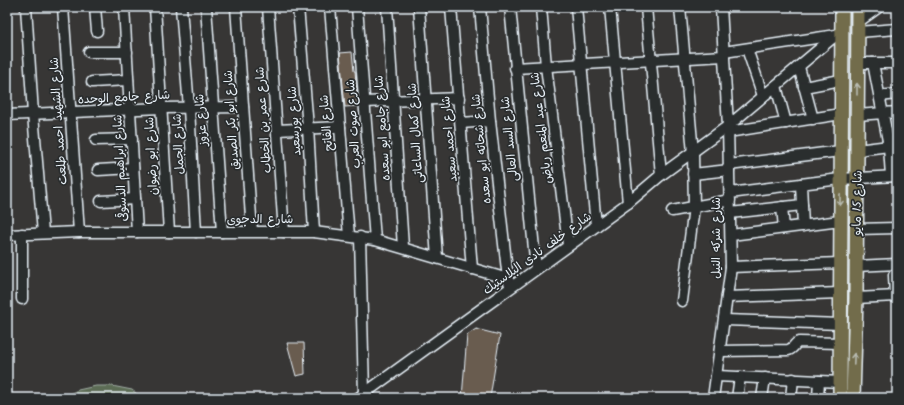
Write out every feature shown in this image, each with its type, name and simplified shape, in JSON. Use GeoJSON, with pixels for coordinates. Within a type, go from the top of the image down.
{"type":"FeatureCollection","features":[{"type":"Feature","properties":{"kind":"main road","name":"شارع 15 مايو"},"geometry":{"type":"LineString","coordinates":[[840,398],[841,80],[839,35],[842,7]]}},
{"type":"Feature","properties":{"kind":"main road","name":"شارع 15 مايو"},"geometry":{"type":"LineString","coordinates":[[853,398],[856,298],[858,7]]}},
{"type":"Feature","properties":{"kind":"street"},"geometry":{"type":"LineString","coordinates":[[26,7],[32,114],[43,233]]}},
{"type":"Feature","properties":{"kind":"street","name":"شارع الشهيد احمد طلعت"},"geometry":{"type":"LineString","coordinates":[[63,7],[79,232]]}},
{"type":"Feature","properties":{"kind":"street"},"geometry":{"type":"LineString","coordinates":[[95,7],[97,32]]}},
{"type":"Feature","properties":{"kind":"street","name":"شارع ابراهيم الدسوقى"},"geometry":{"type":"LineString","coordinates":[[124,7],[137,232]]}},
{"type":"Feature","properties":{"kind":"street","name":"شارع ابو رضوان"},"geometry":{"type":"LineString","coordinates":[[155,7],[168,232]]}},
{"type":"Feature","properties":{"kind":"street","name":"شارع الجمل"},"geometry":{"type":"LineString","coordinates":[[181,7],[189,108],[196,232]]}},
{"type":"Feature","properties":{"kind":"street","name":"شارع عزوز"},"geometry":{"type":"LineString","coordinates":[[206,7],[222,232]]}},
{"type":"Feature","properties":{"kind":"street","name":"شارع ابو بكر الصديق"},"geometry":{"type":"LineString","coordinates":[[236,7],[252,232]]}},
{"type":"Feature","properties":{"kind":"street","name":"شارع عمر بن الخطاب"},"geometry":{"type":"LineString","coordinates":[[268,7],[284,232]]}},
{"type":"Feature","properties":{"kind":"street","name":"شارع بورسعيد"},"geometry":{"type":"LineString","coordinates":[[298,7],[308,128],[314,232]]}},
{"type":"Feature","properties":{"kind":"street","name":"شارع الفاتح"},"geometry":{"type":"LineString","coordinates":[[330,7],[349,236]]}},
{"type":"Feature","properties":{"kind":"street","name":"شارع صوت العرب"},"geometry":{"type":"LineString","coordinates":[[357,7],[375,240]]}},
{"type":"Feature","properties":{"kind":"street","name":"شارع جامع ابو سعده"},"geometry":{"type":"LineString","coordinates":[[387,7],[403,247]]}},
{"type":"Feature","properties":{"kind":"street","name":"شارع كمال الساعاتى"},"geometry":{"type":"LineString","coordinates":[[419,7],[437,258]]}},
{"type":"Feature","properties":{"kind":"street","name":"شارع احمد سعيد"},"geometry":{"type":"LineString","coordinates":[[451,7],[472,269]]}},
{"type":"Feature","properties":{"kind":"street","name":"شارع شحاته ابو سعده"},"geometry":{"type":"LineString","coordinates":[[480,7],[490,121],[509,283]]}},
{"type":"Feature","properties":{"kind":"street","name":"شارع السد العالى"},"geometry":{"type":"LineString","coordinates":[[510,7],[536,269]]}},
{"type":"Feature","properties":{"kind":"street","name":"شارع عبد المنعم رياض"},"geometry":{"type":"LineString","coordinates":[[541,7],[546,66],[568,245]]}},
{"type":"Feature","properties":{"kind":"street"},"geometry":{"type":"LineString","coordinates":[[576,7],[596,226]]}},
{"type":"Feature","properties":{"kind":"street"},"geometry":{"type":"LineString","coordinates":[[610,7],[628,203]]}},
{"type":"Feature","properties":{"kind":"street"},"geometry":{"type":"LineString","coordinates":[[646,7],[661,175]]}},
{"type":"Feature","properties":{"kind":"street"},"geometry":{"type":"LineString","coordinates":[[680,7],[692,153],[694,207],[682,301]]}},
{"type":"Feature","properties":{"kind":"street","name":"شارع شركه النيل"},"geometry":{"type":"LineString","coordinates":[[713,398],[731,268],[728,129],[721,7]]}},
{"type":"Feature","properties":{"kind":"street"},"geometry":{"type":"LineString","coordinates":[[858,27],[879,7]]}},
{"type":"Feature","properties":{"kind":"street"},"geometry":{"type":"LineString","coordinates":[[858,27],[897,29]]}},
{"type":"Feature","properties":{"kind":"street"},"geometry":{"type":"LineString","coordinates":[[515,68],[684,58],[724,54],[746,49],[839,35]]}},
{"type":"Feature","properties":{"kind":"street","name":"شارع خلف نادى البلاستيك"},"geometry":{"type":"LineString","coordinates":[[361,395],[509,283],[536,269],[628,203],[661,175],[728,129],[763,96],[839,35]]}},
{"type":"Feature","properties":{"kind":"street"},"geometry":{"type":"LineString","coordinates":[[746,49],[763,96]]}},
{"type":"Feature","properties":{"kind":"street"},"geometry":{"type":"LineString","coordinates":[[89,52],[127,52]]}},
{"type":"Feature","properties":{"kind":"street"},"geometry":{"type":"LineString","coordinates":[[858,62],[897,63]]}},
{"type":"Feature","properties":{"kind":"street"},"geometry":{"type":"LineString","coordinates":[[672,211],[694,207],[730,196],[801,184],[840,179],[894,176],[893,146],[883,114],[873,63]]}},
{"type":"Feature","properties":{"kind":"street"},"geometry":{"type":"LineString","coordinates":[[798,67],[813,119]]}},
{"type":"Feature","properties":{"kind":"street"},"geometry":{"type":"LineString","coordinates":[[92,82],[128,80]]}},
{"type":"Feature","properties":{"kind":"street"},"geometry":{"type":"LineString","coordinates":[[804,87],[841,80]]}},
{"type":"Feature","properties":{"kind":"street"},"geometry":{"type":"LineString","coordinates":[[776,86],[786,123]]}},
{"type":"Feature","properties":{"kind":"street"},"geometry":{"type":"LineString","coordinates":[[880,96],[897,94]]}},
{"type":"Feature","properties":{"kind":"street"},"geometry":{"type":"LineString","coordinates":[[365,102],[458,98]]}},
{"type":"Feature","properties":{"kind":"street","name":"شارع جامع الوحده"},"geometry":{"type":"LineString","coordinates":[[7,115],[130,109],[243,106]]}},
{"type":"Feature","properties":{"kind":"street"},"geometry":{"type":"LineString","coordinates":[[857,116],[897,112]]}},
{"type":"Feature","properties":{"kind":"street"},"geometry":{"type":"LineString","coordinates":[[728,129],[786,123],[841,114]]}},
{"type":"Feature","properties":{"kind":"street"},"geometry":{"type":"LineString","coordinates":[[461,123],[490,121]]}},
{"type":"Feature","properties":{"kind":"street"},"geometry":{"type":"LineString","coordinates":[[277,130],[340,127]]}},
{"type":"Feature","properties":{"kind":"street"},"geometry":{"type":"LineString","coordinates":[[96,140],[132,139]]}},
{"type":"Feature","properties":{"kind":"street"},"geometry":{"type":"LineString","coordinates":[[857,150],[893,146]]}},
{"type":"Feature","properties":{"kind":"street"},"geometry":{"type":"LineString","coordinates":[[693,174],[729,167],[840,151]]}},
{"type":"Feature","properties":{"kind":"street"},"geometry":{"type":"LineString","coordinates":[[98,170],[134,168]]}},
{"type":"Feature","properties":{"kind":"street"},"geometry":{"type":"LineString","coordinates":[[801,184],[803,226]]}},
{"type":"Feature","properties":{"kind":"street"},"geometry":{"type":"LineString","coordinates":[[101,201],[135,199]]}},
{"type":"Feature","properties":{"kind":"street"},"geometry":{"type":"LineString","coordinates":[[730,213],[802,205]]}},
{"type":"Feature","properties":{"kind":"street"},"geometry":{"type":"LineString","coordinates":[[782,207],[784,228]]}},
{"type":"Feature","properties":{"kind":"street"},"geometry":{"type":"LineString","coordinates":[[731,235],[840,221]]}},
{"type":"Feature","properties":{"kind":"street"},"geometry":{"type":"LineString","coordinates":[[856,229],[897,228]]}},
{"type":"Feature","properties":{"kind":"street","name":"شارع الدجوى"},"geometry":{"type":"LineString","coordinates":[[7,235],[79,232],[314,232],[375,240],[403,247],[472,269],[509,283]]}},
{"type":"Feature","properties":{"kind":"street"},"geometry":{"type":"LineString","coordinates":[[22,234],[22,299]]}},
{"type":"Feature","properties":{"kind":"street"},"geometry":{"type":"LineString","coordinates":[[360,238],[361,395]]}},
{"type":"Feature","properties":{"kind":"street"},"geometry":{"type":"LineString","coordinates":[[731,268],[840,263]]}},
{"type":"Feature","properties":{"kind":"street"},"geometry":{"type":"LineString","coordinates":[[856,266],[897,264]]}},
{"type":"Feature","properties":{"kind":"street"},"geometry":{"type":"LineString","coordinates":[[856,298],[896,296],[894,275]]}},
{"type":"Feature","properties":{"kind":"street"},"geometry":{"type":"LineString","coordinates":[[727,297],[840,293]]}},
{"type":"Feature","properties":{"kind":"street"},"geometry":{"type":"LineString","coordinates":[[725,320],[840,324]]}},
{"type":"Feature","properties":{"kind":"street"},"geometry":{"type":"LineString","coordinates":[[720,351],[788,350],[793,348],[796,343],[799,342],[840,343]]}},
{"type":"Feature","properties":{"kind":"street"},"geometry":{"type":"LineString","coordinates":[[717,376],[840,382]]}},
{"type":"Feature","properties":{"kind":"street"},"geometry":{"type":"LineString","coordinates":[[737,398],[740,377]]}},
{"type":"Feature","properties":{"kind":"street"},"geometry":{"type":"LineString","coordinates":[[762,398],[765,378]]}},
{"type":"Feature","properties":{"kind":"street"},"geometry":{"type":"LineString","coordinates":[[791,398],[793,379]]}},
{"type":"Feature","properties":{"kind":"street"},"geometry":{"type":"LineString","coordinates":[[818,398],[819,380]]}},
{"type":"Feature","properties":{"kind":"green space"},"geometry":{"type":"Polygon","coordinates":[[[96,386],[112,386],[132,390],[142,398],[64,398],[65,396],[78,390],[96,386]]]}},
{"type":"Feature","properties":{"kind":"building"},"geometry":{"type":"Polygon","coordinates":[[[352,52],[358,106],[345,107],[340,53],[352,52]]]}},
{"type":"Feature","properties":{"kind":"building"},"geometry":{"type":"Polygon","coordinates":[[[476,329],[500,335],[490,398],[462,398],[467,335],[476,329]]]}},
{"type":"Feature","properties":{"kind":"building"},"geometry":{"type":"Polygon","coordinates":[[[287,343],[304,343],[305,374],[296,376],[287,343]]]}}]}
